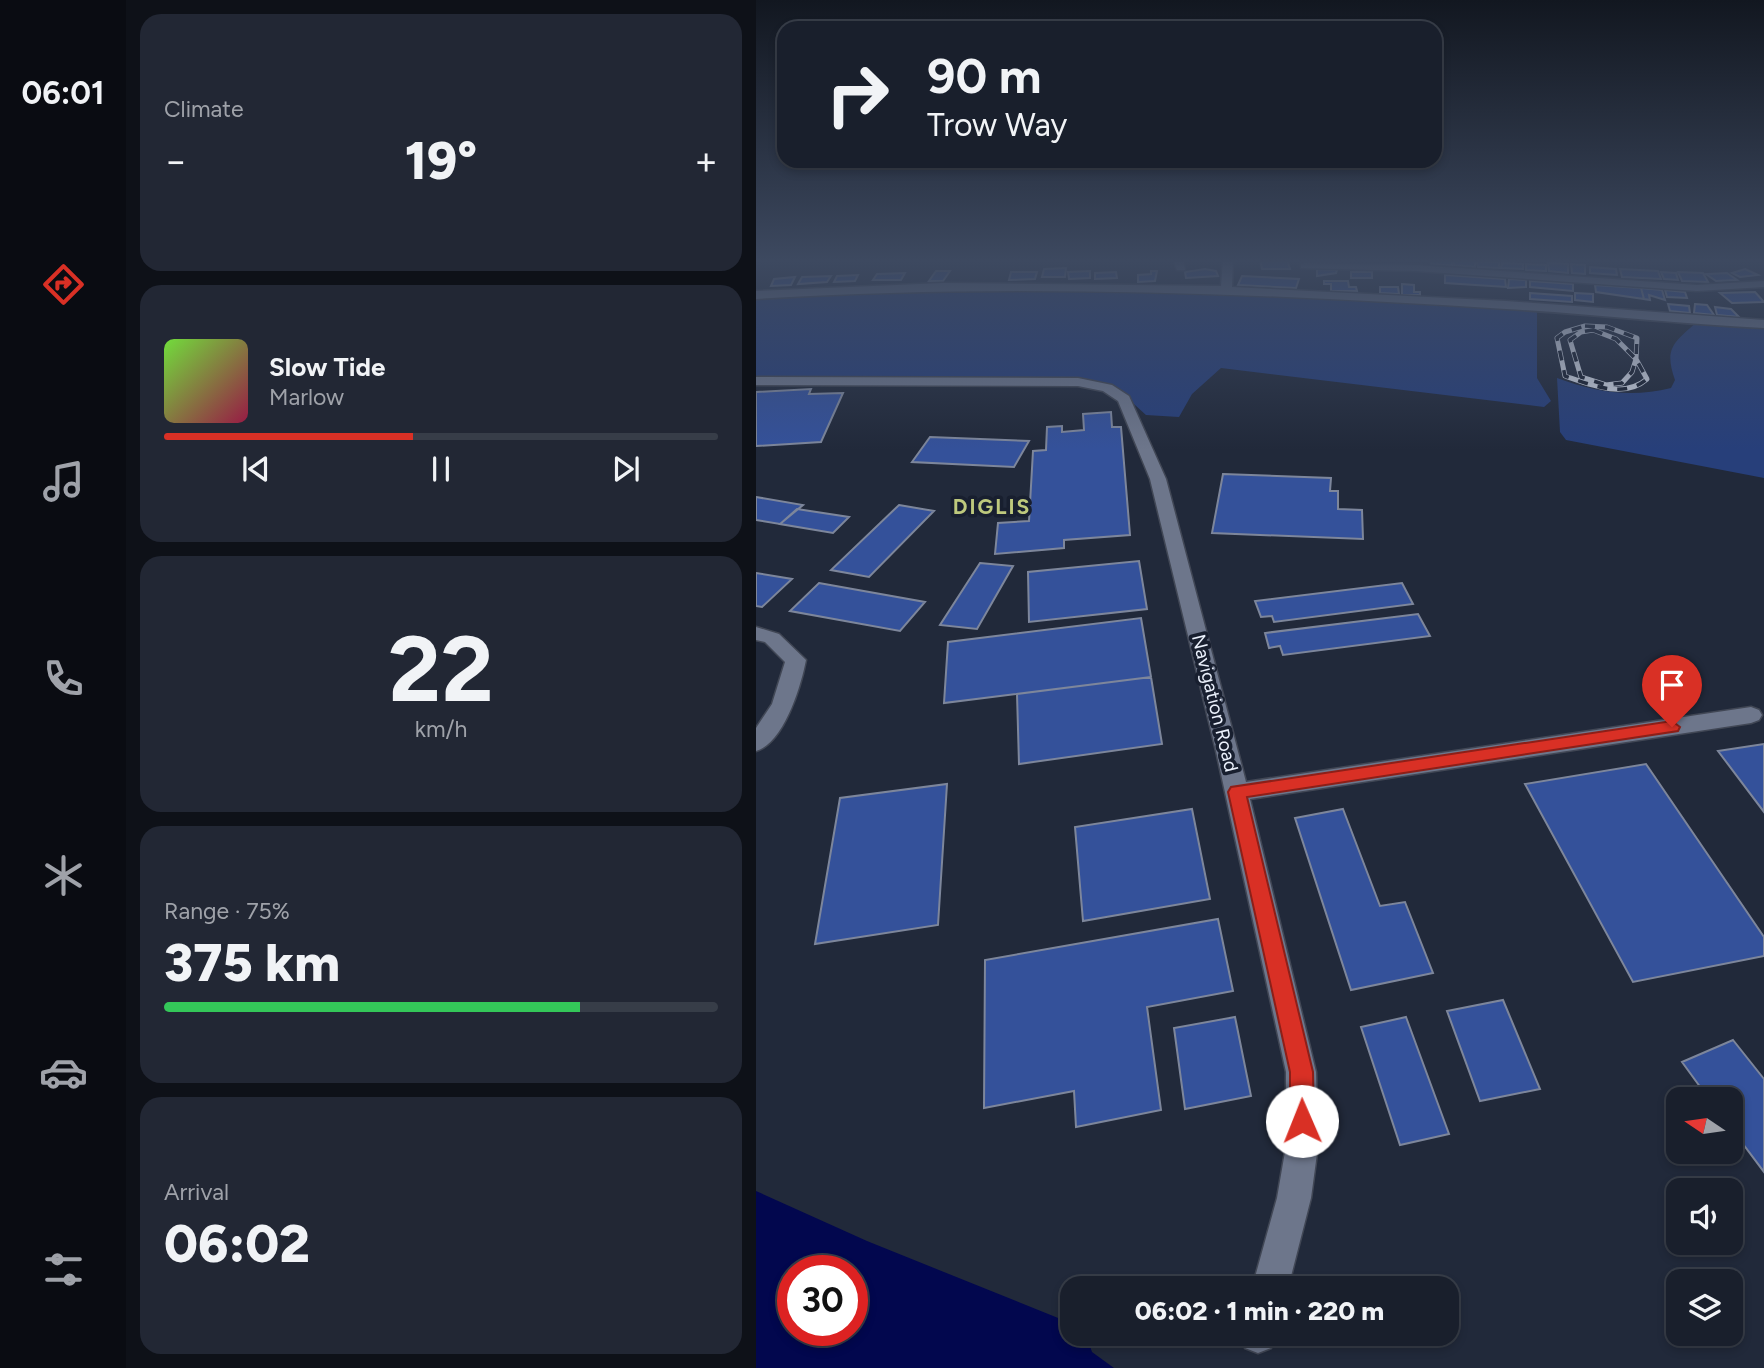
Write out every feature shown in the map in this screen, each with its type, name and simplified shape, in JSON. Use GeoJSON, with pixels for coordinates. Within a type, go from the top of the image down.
{"type":"FeatureCollection","features":[{"type":"Feature","properties":{"kind":"street","name":"Navigation Road"},"geometry":{"type":"LineString","coordinates":[[756,381],[1040,381],[1099,392],[1130,412],[1158,479],[1237,792],[1301,1072],[1302,1146],[1294,1198],[1273,1276]]}},
{"type":"Feature","properties":{"kind":"street"},"geometry":{"type":"LineString","coordinates":[[756,634],[772,638],[796,660],[789,695],[770,728],[756,743]]}},
{"type":"Feature","properties":{"kind":"street"},"geometry":{"type":"LineString","coordinates":[[1237,792],[1751,715]]}},
{"type":"Feature","properties":{"kind":"shaded area"},"geometry":{"type":"Polygon","coordinates":[[[756,323],[1537,323],[1537,378],[1551,401],[1544,407],[1221,368],[1192,394],[1179,417],[1146,415],[1113,385],[1081,379],[756,378],[756,323]]]}},
{"type":"Feature","properties":{"kind":"shaded area"},"geometry":{"type":"Polygon","coordinates":[[[1696,323],[1764,327],[1764,478],[1566,440],[1560,432],[1557,378],[1613,392],[1642,393],[1671,388],[1675,380],[1670,361],[1673,347],[1696,323]]]}},
{"type":"Feature","properties":{"kind":"shaded area"},"geometry":{"type":"Polygon","coordinates":[[[756,1191],[867,1241],[1060,1319],[1060,1346],[1090,1346],[1092,1352],[1114,1368],[756,1368],[756,1191]]]}},
{"type":"Feature","properties":{"kind":"building"},"geometry":{"type":"Polygon","coordinates":[[[811,389],[809,394],[843,393],[821,442],[756,446],[756,392],[811,389]]]}},
{"type":"Feature","properties":{"kind":"building"},"geometry":{"type":"Polygon","coordinates":[[[1111,412],[1112,427],[1121,427],[1130,535],[1064,540],[1064,548],[995,554],[998,523],[1029,521],[1033,451],[1046,450],[1047,427],[1062,426],[1062,432],[1084,430],[1083,414],[1111,412]]]}},
{"type":"Feature","properties":{"kind":"building"},"geometry":{"type":"Polygon","coordinates":[[[930,437],[1029,441],[1014,467],[912,462],[930,437]]]}},
{"type":"Feature","properties":{"kind":"building"},"geometry":{"type":"Polygon","coordinates":[[[1223,474],[1331,478],[1330,491],[1338,491],[1338,509],[1362,510],[1363,539],[1212,533],[1223,474]]]}},
{"type":"Feature","properties":{"kind":"building"},"geometry":{"type":"Polygon","coordinates":[[[756,497],[803,505],[780,524],[756,520],[756,497]]]}},
{"type":"Feature","properties":{"kind":"building"},"geometry":{"type":"Polygon","coordinates":[[[899,505],[934,511],[869,577],[831,570],[899,505]]]}},
{"type":"Feature","properties":{"kind":"building"},"geometry":{"type":"Polygon","coordinates":[[[797,509],[849,517],[833,533],[780,524],[797,509]]]}},
{"type":"Feature","properties":{"kind":"building"},"geometry":{"type":"Polygon","coordinates":[[[1139,561],[1147,609],[1029,622],[1028,572],[1139,561]]]}},
{"type":"Feature","properties":{"kind":"building"},"geometry":{"type":"Polygon","coordinates":[[[980,563],[1013,566],[977,629],[940,625],[980,563]]]}},
{"type":"Feature","properties":{"kind":"building"},"geometry":{"type":"Polygon","coordinates":[[[756,573],[792,579],[762,607],[756,606],[756,573]]]}},
{"type":"Feature","properties":{"kind":"building"},"geometry":{"type":"Polygon","coordinates":[[[819,583],[925,602],[900,631],[790,611],[819,583]]]}},
{"type":"Feature","properties":{"kind":"building"},"geometry":{"type":"Polygon","coordinates":[[[1402,583],[1413,604],[1274,622],[1272,616],[1261,617],[1255,601],[1402,583]]]}},
{"type":"Feature","properties":{"kind":"building"},"geometry":{"type":"Polygon","coordinates":[[[1418,614],[1430,636],[1283,655],[1280,646],[1269,648],[1265,633],[1418,614]]]}},
{"type":"Feature","properties":{"kind":"building"},"geometry":{"type":"Polygon","coordinates":[[[1141,618],[1151,677],[944,703],[948,642],[1141,618]]]}},
{"type":"Feature","properties":{"kind":"building"},"geometry":{"type":"Polygon","coordinates":[[[1151,677],[1162,744],[1019,764],[1017,694],[1151,677]]]}},
{"type":"Feature","properties":{"kind":"building"},"geometry":{"type":"Polygon","coordinates":[[[1764,744],[1764,812],[1718,751],[1764,744]]]}},
{"type":"Feature","properties":{"kind":"building"},"geometry":{"type":"Polygon","coordinates":[[[1646,764],[1764,937],[1764,956],[1633,982],[1525,784],[1646,764]]]}},
{"type":"Feature","properties":{"kind":"building"},"geometry":{"type":"Polygon","coordinates":[[[947,784],[938,925],[815,944],[840,798],[947,784]]]}},
{"type":"Feature","properties":{"kind":"building"},"geometry":{"type":"Polygon","coordinates":[[[1192,809],[1210,899],[1083,921],[1075,827],[1192,809]]]}},
{"type":"Feature","properties":{"kind":"building"},"geometry":{"type":"Polygon","coordinates":[[[1343,809],[1380,906],[1405,902],[1433,973],[1351,990],[1295,818],[1343,809]]]}},
{"type":"Feature","properties":{"kind":"building"},"geometry":{"type":"Polygon","coordinates":[[[1218,919],[1233,991],[1147,1007],[1161,1110],[1076,1127],[1074,1091],[984,1108],[985,960],[1218,919]]]}},
{"type":"Feature","properties":{"kind":"building"},"geometry":{"type":"Polygon","coordinates":[[[1503,1000],[1540,1089],[1480,1101],[1447,1011],[1503,1000]]]}},
{"type":"Feature","properties":{"kind":"building"},"geometry":{"type":"Polygon","coordinates":[[[1235,1017],[1251,1096],[1185,1109],[1174,1028],[1235,1017]]]}},
{"type":"Feature","properties":{"kind":"building"},"geometry":{"type":"Polygon","coordinates":[[[1406,1017],[1449,1134],[1400,1145],[1361,1027],[1406,1017]]]}},
{"type":"Feature","properties":{"kind":"building"},"geometry":{"type":"Polygon","coordinates":[[[1733,1040],[1764,1079],[1764,1172],[1743,1144],[1743,1087],[1700,1087],[1682,1062],[1733,1040]]]}},
{"type":"Feature","properties":{"kind":"railway"},"geometry":{"type":"LineString","coordinates":[[1585,326],[1607,327],[1637,338],[1636,359],[1647,379],[1628,388],[1596,386],[1565,376],[1557,338],[1565,332],[1585,326]]}},
{"type":"Feature","properties":{"kind":"railway"},"geometry":{"type":"LineString","coordinates":[[1593,330],[1616,339],[1636,359],[1632,372],[1622,383],[1606,385],[1581,377],[1570,340],[1581,332],[1593,330]]}},
{"type":"Feature","properties":{"kind":"district","name":"DIGLIS"},"geometry":{"type":"Point","coordinates":[992,506]}},
{"type":"Feature","properties":{"kind":"route"},"geometry":{"type":"LineString","coordinates":[[1302,1121],[1301,1072],[1237,792],[1672,727]]}}]}
